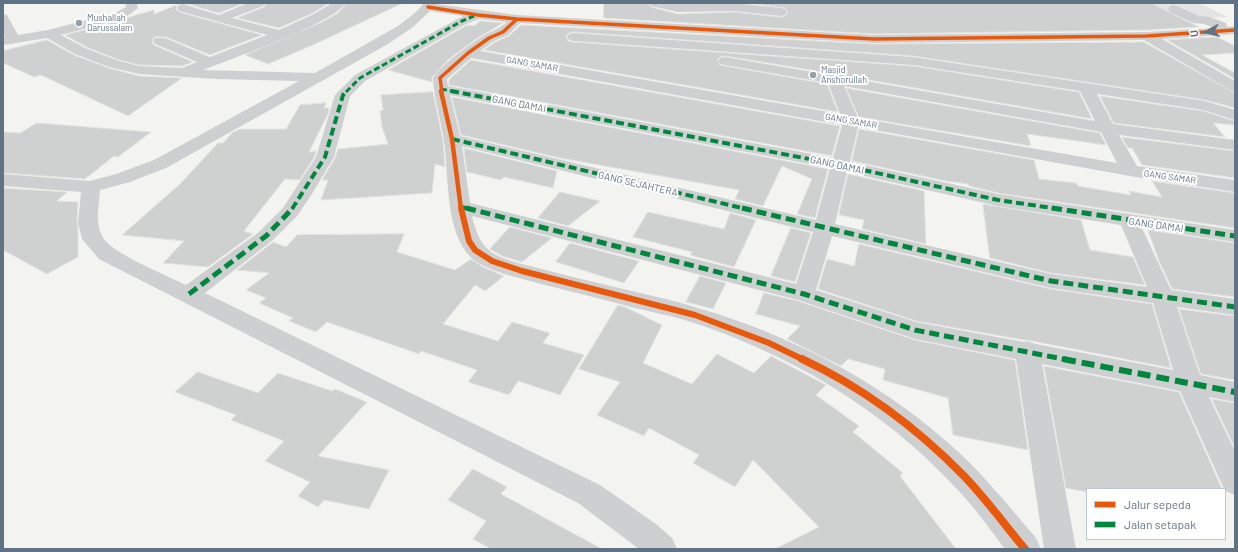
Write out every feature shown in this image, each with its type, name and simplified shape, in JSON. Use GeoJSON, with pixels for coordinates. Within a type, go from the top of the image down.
{"type":"FeatureCollection","features":[{"type":"Feature","properties":{"kind":"street"},"geometry":{"type":"LineString","coordinates":[[3,19],[8,40],[49,34],[121,15],[132,8],[131,3]]}},
{"type":"Feature","properties":{"kind":"street"},"geometry":{"type":"LineString","coordinates":[[219,19],[259,3]]}},
{"type":"Feature","properties":{"kind":"street"},"geometry":{"type":"LineString","coordinates":[[180,73],[308,22],[333,9],[340,3]]}},
{"type":"Feature","properties":{"kind":"street"},"geometry":{"type":"LineString","coordinates":[[655,3],[678,8],[734,7],[781,12]]}},
{"type":"Feature","properties":{"kind":"street"},"geometry":{"type":"LineString","coordinates":[[3,180],[91,187],[124,178],[160,164],[315,77],[384,41],[416,20],[429,5],[478,15],[844,39],[1147,36],[1235,31]]}},
{"type":"Feature","properties":{"kind":"street"},"geometry":{"type":"LineString","coordinates":[[183,8],[219,19],[280,34]]}},
{"type":"Feature","properties":{"kind":"street"},"geometry":{"type":"LineString","coordinates":[[1174,9],[1197,20],[1206,20],[1235,31]]}},
{"type":"Feature","properties":{"kind":"street"},"geometry":{"type":"LineString","coordinates":[[189,294],[266,236],[290,212],[304,194],[325,157],[343,95],[353,84],[360,78],[462,21],[478,15]]}},
{"type":"Feature","properties":{"kind":"street"},"geometry":{"type":"LineString","coordinates":[[517,18],[503,32],[489,38],[468,53],[440,78],[452,139],[464,227],[469,242],[477,252],[490,260],[523,271],[694,315],[774,345],[833,374],[883,407],[927,442],[964,477],[1025,549]]}},
{"type":"Feature","properties":{"kind":"street"},"geometry":{"type":"LineString","coordinates":[[503,32],[518,33]]}},
{"type":"Feature","properties":{"kind":"street"},"geometry":{"type":"LineString","coordinates":[[49,34],[80,51],[114,64],[139,70],[180,73],[315,77]]}},
{"type":"Feature","properties":{"kind":"street"},"geometry":{"type":"LineString","coordinates":[[1147,36],[1235,87]]}},
{"type":"Feature","properties":{"kind":"street"},"geometry":{"type":"LineString","coordinates":[[564,37],[912,62],[1205,106],[1235,115]]}},
{"type":"Feature","properties":{"kind":"street"},"geometry":{"type":"LineString","coordinates":[[844,39],[850,57]]}},
{"type":"Feature","properties":{"kind":"street"},"geometry":{"type":"LineString","coordinates":[[609,40],[1107,128],[1235,145]]}},
{"type":"Feature","properties":{"kind":"street"},"geometry":{"type":"LineString","coordinates":[[160,41],[209,62]]}},
{"type":"Feature","properties":{"kind":"street","name":"GANG SAMAR"},"geometry":{"type":"LineString","coordinates":[[468,53],[1130,171],[1235,186]]}},
{"type":"Feature","properties":{"kind":"street"},"geometry":{"type":"LineString","coordinates":[[834,80],[850,57]]}},
{"type":"Feature","properties":{"kind":"street"},"geometry":{"type":"LineString","coordinates":[[804,294],[824,228],[851,121],[834,80]]}},
{"type":"Feature","properties":{"kind":"street"},"geometry":{"type":"LineString","coordinates":[[1086,88],[1130,171]]}},
{"type":"Feature","properties":{"kind":"street","name":"GANG DAMAI"},"geometry":{"type":"LineString","coordinates":[[441,89],[840,165],[998,200],[1235,236]]}},
{"type":"Feature","properties":{"kind":"street","name":"GANG SEJAHTERA"},"geometry":{"type":"LineString","coordinates":[[452,139],[1051,281],[1162,295],[1235,307]]}},
{"type":"Feature","properties":{"kind":"street"},"geometry":{"type":"LineString","coordinates":[[91,187],[88,223],[92,239],[106,254],[589,494],[645,534],[661,549]]}},
{"type":"Feature","properties":{"kind":"street"},"geometry":{"type":"LineString","coordinates":[[461,207],[804,294],[915,330],[1027,350],[1235,392]]}},
{"type":"Feature","properties":{"kind":"street"},"geometry":{"type":"LineString","coordinates":[[1130,221],[1162,295],[1189,382],[1235,482]]}},
{"type":"Feature","properties":{"kind":"street"},"geometry":{"type":"LineString","coordinates":[[1027,350],[1060,549]]}},
{"type":"Feature","properties":{"kind":"shaded area"},"geometry":{"type":"Polygon","coordinates":[[[1073,3],[1199,3],[1228,17],[1103,21],[1073,3]]]}},
{"type":"Feature","properties":{"kind":"building"},"geometry":{"type":"Polygon","coordinates":[[[185,3],[244,3],[219,13],[185,3]]]}},
{"type":"Feature","properties":{"kind":"building"},"geometry":{"type":"Polygon","coordinates":[[[266,3],[329,3],[313,13],[279,28],[237,18],[264,7],[266,3]]]}},
{"type":"Feature","properties":{"kind":"building"},"geometry":{"type":"Polygon","coordinates":[[[347,3],[403,3],[313,45],[268,64],[245,55],[322,22],[338,13],[347,3]]]}},
{"type":"Feature","properties":{"kind":"building"},"geometry":{"type":"Polygon","coordinates":[[[604,3],[648,3],[651,7],[678,14],[734,12],[781,17],[788,13],[785,8],[748,3],[1151,3],[1199,27],[1147,30],[874,34],[604,18],[604,3]]]}},
{"type":"Feature","properties":{"kind":"building"},"geometry":{"type":"Polygon","coordinates":[[[177,5],[176,9],[179,12],[262,35],[210,55],[166,37],[154,37],[152,42],[154,45],[193,62],[182,66],[139,65],[119,60],[86,47],[65,35],[154,10],[154,14],[177,5]]]}},
{"type":"Feature","properties":{"kind":"building"},"geometry":{"type":"Polygon","coordinates":[[[480,21],[503,23],[476,39],[448,60],[432,77],[432,82],[388,70],[467,25],[474,26],[480,21]]]}},
{"type":"Feature","properties":{"kind":"building"},"geometry":{"type":"Polygon","coordinates":[[[521,25],[874,44],[1144,42],[1235,93],[1235,108],[1205,100],[913,56],[574,32],[569,33],[566,36],[568,41],[574,42],[913,66],[1079,92],[1092,119],[846,76],[848,71],[846,68],[842,67],[836,68],[829,73],[725,56],[720,57],[717,60],[720,65],[827,84],[838,112],[484,50],[495,42],[509,36],[521,25]]]}},
{"type":"Feature","properties":{"kind":"building"},"geometry":{"type":"Polygon","coordinates":[[[1217,37],[1235,46],[1235,53],[1202,55],[1235,73],[1235,79],[1167,40],[1217,37]]]}},
{"type":"Feature","properties":{"kind":"building"},"geometry":{"type":"Polygon","coordinates":[[[47,40],[74,55],[109,68],[139,76],[182,78],[128,116],[41,75],[34,77],[3,63],[3,51],[47,40]]]}},
{"type":"Feature","properties":{"kind":"building"},"geometry":{"type":"Polygon","coordinates":[[[471,60],[840,126],[832,156],[449,85],[449,80],[471,60]]]}},
{"type":"Feature","properties":{"kind":"building"},"geometry":{"type":"Polygon","coordinates":[[[846,88],[1100,133],[1106,145],[1027,134],[1031,146],[859,117],[846,88]]]}},
{"type":"Feature","properties":{"kind":"building"},"geometry":{"type":"Polygon","coordinates":[[[433,92],[443,141],[445,167],[435,164],[432,193],[321,200],[328,180],[322,180],[335,158],[338,149],[388,144],[382,127],[380,111],[383,110],[381,95],[433,92]]]}},
{"type":"Feature","properties":{"kind":"building"},"geometry":{"type":"Polygon","coordinates":[[[1100,96],[1203,111],[1235,121],[1235,125],[1213,123],[1225,137],[1114,123],[1100,96]]]}},
{"type":"Feature","properties":{"kind":"building"},"geometry":{"type":"Polygon","coordinates":[[[452,97],[828,169],[815,218],[797,214],[812,179],[782,166],[763,206],[735,199],[739,190],[560,158],[461,135],[452,97]]]}},
{"type":"Feature","properties":{"kind":"building"},"geometry":{"type":"Polygon","coordinates":[[[326,103],[324,108],[329,108],[328,114],[309,152],[316,151],[315,156],[300,180],[285,179],[244,231],[253,234],[208,267],[163,263],[184,241],[122,235],[180,184],[218,143],[223,143],[232,133],[240,129],[286,129],[300,105],[326,103]]]}},
{"type":"Feature","properties":{"kind":"building"},"geometry":{"type":"Polygon","coordinates":[[[37,123],[151,132],[118,157],[114,156],[85,179],[3,173],[3,132],[20,133],[37,123]]]}},
{"type":"Feature","properties":{"kind":"building"},"geometry":{"type":"Polygon","coordinates":[[[859,129],[1034,160],[1039,179],[1076,183],[1078,186],[1131,195],[1129,191],[1162,197],[1152,181],[1235,193],[1235,228],[998,193],[969,186],[968,184],[946,181],[852,161],[859,129]]]}},
{"type":"Feature","properties":{"kind":"building"},"geometry":{"type":"Polygon","coordinates":[[[1122,137],[1235,151],[1235,178],[1142,165],[1132,148],[1128,148],[1122,137]]]}},
{"type":"Feature","properties":{"kind":"building"},"geometry":{"type":"Polygon","coordinates":[[[464,148],[557,171],[553,188],[504,177],[501,180],[467,172],[464,148]]]}},
{"type":"Feature","properties":{"kind":"building"},"geometry":{"type":"Polygon","coordinates":[[[848,174],[924,191],[926,244],[862,229],[864,220],[839,215],[848,174]]]}},
{"type":"Feature","properties":{"kind":"building"},"geometry":{"type":"Polygon","coordinates":[[[3,188],[67,192],[57,201],[78,202],[78,257],[47,274],[3,250],[3,188]]]}},
{"type":"Feature","properties":{"kind":"building"},"geometry":{"type":"Polygon","coordinates":[[[560,192],[600,201],[568,226],[538,218],[560,192]]]}},
{"type":"Feature","properties":{"kind":"building"},"geometry":{"type":"Polygon","coordinates":[[[983,204],[1081,220],[1090,250],[1133,257],[1145,285],[1051,273],[990,258],[983,204]]]}},
{"type":"Feature","properties":{"kind":"building"},"geometry":{"type":"Polygon","coordinates":[[[648,212],[724,229],[730,213],[756,220],[734,267],[690,255],[692,252],[633,237],[648,212]]]}},
{"type":"Feature","properties":{"kind":"building"},"geometry":{"type":"Polygon","coordinates":[[[510,227],[552,238],[522,262],[502,256],[490,249],[510,227]]]}},
{"type":"Feature","properties":{"kind":"building"},"geometry":{"type":"Polygon","coordinates":[[[791,228],[811,233],[795,282],[771,276],[791,228]]]}},
{"type":"Feature","properties":{"kind":"building"},"geometry":{"type":"Polygon","coordinates":[[[1148,230],[1235,243],[1235,297],[1172,289],[1159,261],[1148,230]]]}},
{"type":"Feature","properties":{"kind":"building"},"geometry":{"type":"Polygon","coordinates":[[[404,234],[397,252],[455,270],[471,259],[483,267],[504,276],[485,291],[475,285],[443,324],[498,341],[512,322],[550,333],[543,343],[584,355],[560,395],[518,381],[509,395],[468,382],[477,370],[421,351],[419,354],[327,322],[316,332],[289,321],[293,318],[259,303],[266,298],[246,290],[269,273],[237,270],[273,242],[286,247],[297,235],[404,234]]]}},
{"type":"Feature","properties":{"kind":"building"},"geometry":{"type":"Polygon","coordinates":[[[570,243],[639,261],[624,283],[556,262],[570,243]]]}},
{"type":"Feature","properties":{"kind":"building"},"geometry":{"type":"Polygon","coordinates":[[[859,244],[1051,289],[1152,304],[1171,368],[1027,340],[916,321],[818,289],[827,259],[854,266],[859,244]]]}},
{"type":"Feature","properties":{"kind":"building"},"geometry":{"type":"Polygon","coordinates":[[[700,276],[726,283],[713,309],[686,302],[700,276]]]}},
{"type":"Feature","properties":{"kind":"building"},"geometry":{"type":"Polygon","coordinates":[[[764,293],[798,301],[915,340],[1015,360],[1028,450],[953,435],[948,398],[883,380],[885,369],[848,359],[841,366],[787,339],[800,326],[756,314],[764,293]]]}},
{"type":"Feature","properties":{"kind":"building"},"geometry":{"type":"Polygon","coordinates":[[[618,305],[662,325],[643,363],[692,384],[717,354],[754,373],[771,356],[826,385],[816,395],[859,426],[853,432],[903,473],[900,476],[956,549],[775,549],[819,527],[753,460],[735,487],[693,463],[699,455],[649,428],[644,436],[597,415],[620,382],[579,369],[618,305]]]}},
{"type":"Feature","properties":{"kind":"building"},"geometry":{"type":"Polygon","coordinates":[[[1179,309],[1235,316],[1235,380],[1201,374],[1179,309]]]}},
{"type":"Feature","properties":{"kind":"building"},"geometry":{"type":"Polygon","coordinates":[[[1044,366],[1179,392],[1222,488],[1086,488],[1086,492],[1066,488],[1044,366]]]}},
{"type":"Feature","properties":{"kind":"building"},"geometry":{"type":"Polygon","coordinates":[[[198,372],[258,393],[278,373],[332,391],[335,389],[367,402],[318,456],[389,470],[369,509],[324,500],[318,507],[298,496],[310,482],[265,461],[284,441],[231,420],[236,415],[175,392],[198,372]]]}},
{"type":"Feature","properties":{"kind":"building"},"geometry":{"type":"Polygon","coordinates":[[[1212,399],[1235,403],[1235,448],[1212,399]]]}},
{"type":"Feature","properties":{"kind":"building"},"geometry":{"type":"Polygon","coordinates":[[[473,469],[507,487],[501,494],[602,549],[491,549],[473,539],[486,521],[448,500],[473,469]]]}},
{"type":"Feature","properties":{"kind":"marked path"},"geometry":{"type":"LineString","coordinates":[[189,294],[266,236],[290,212],[303,194],[325,157],[343,95],[353,84],[360,78],[462,21],[474,16]]}},
{"type":"Feature","properties":{"kind":"marked path"},"geometry":{"type":"LineString","coordinates":[[441,89],[841,165],[998,200],[1235,236]]}},
{"type":"Feature","properties":{"kind":"marked path"},"geometry":{"type":"LineString","coordinates":[[452,139],[1051,281],[1235,307]]}},
{"type":"Feature","properties":{"kind":"marked path"},"geometry":{"type":"LineString","coordinates":[[461,207],[804,294],[915,330],[1235,392]]}},
{"type":"Feature","properties":{"kind":"cycle path"},"geometry":{"type":"LineString","coordinates":[[428,7],[478,15],[517,19],[874,39],[1147,36],[1235,30]]}},
{"type":"Feature","properties":{"kind":"cycle path"},"geometry":{"type":"LineString","coordinates":[[517,19],[503,32],[489,38],[468,53],[440,78],[443,101],[454,150],[459,198],[465,229],[469,241],[475,250],[492,261],[511,269],[677,310],[732,328],[769,343],[840,379],[905,423],[936,449],[964,476],[1025,549]]}},
{"type":"Feature","properties":{"kind":"place","name":"Mushallah Darussalam"},"geometry":{"type":"Point","coordinates":[79,23]}},
{"type":"Feature","properties":{"kind":"place","name":"Masjid Anshorullah"},"geometry":{"type":"Point","coordinates":[813,75]}}]}
